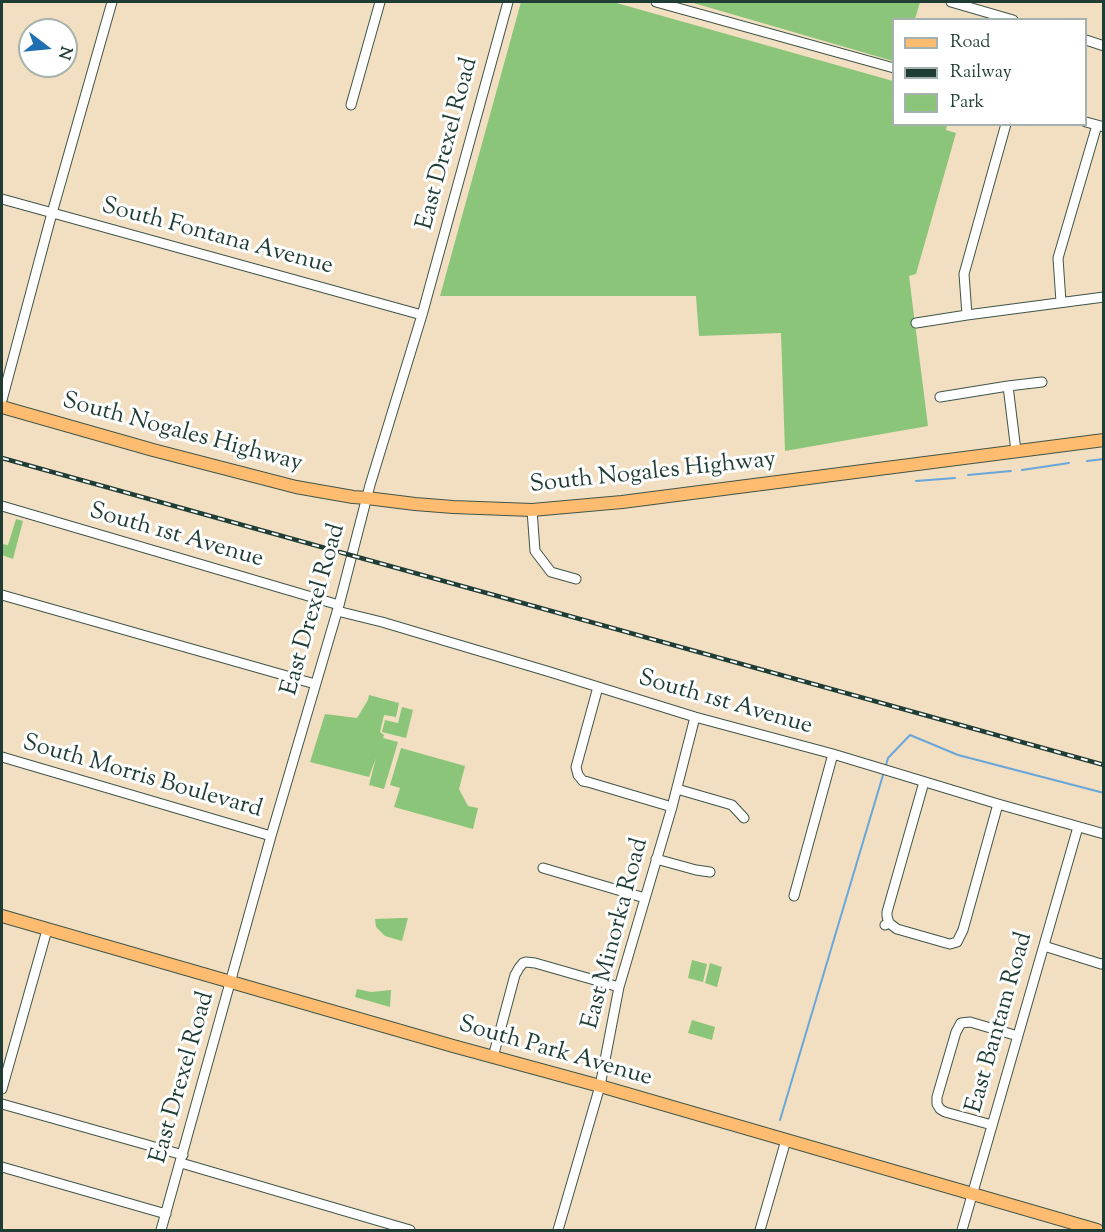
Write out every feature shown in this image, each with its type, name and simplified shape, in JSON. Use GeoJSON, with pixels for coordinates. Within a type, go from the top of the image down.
{"type":"FeatureCollection","features":[{"type":"Feature","properties":{"kind":"main road","name":"South Nogales Highway"},"geometry":{"type":"LineString","coordinates":[[2,407],[296,487],[415,504],[532,510],[622,502],[1104,440]]}},
{"type":"Feature","properties":{"kind":"main road","name":"South Park Avenue"},"geometry":{"type":"LineString","coordinates":[[2,916],[1097,1230]]}},
{"type":"Feature","properties":{"kind":"street"},"geometry":{"type":"LineString","coordinates":[[2,400],[51,213],[112,2]]}},
{"type":"Feature","properties":{"kind":"street"},"geometry":{"type":"LineString","coordinates":[[351,105],[380,2]]}},
{"type":"Feature","properties":{"kind":"street","name":"East Drexel Road"},"geometry":{"type":"LineString","coordinates":[[161,1230],[271,836],[338,608],[367,498],[422,315],[508,2]]}},
{"type":"Feature","properties":{"kind":"street"},"geometry":{"type":"LineString","coordinates":[[656,2],[892,67]]}},
{"type":"Feature","properties":{"kind":"street"},"geometry":{"type":"LineString","coordinates":[[951,2],[1000,18]]}},
{"type":"Feature","properties":{"kind":"street"},"geometry":{"type":"LineString","coordinates":[[1087,40],[1104,46]]}},
{"type":"Feature","properties":{"kind":"street"},"geometry":{"type":"LineString","coordinates":[[967,315],[964,274],[1005,126]]}},
{"type":"Feature","properties":{"kind":"street"},"geometry":{"type":"LineString","coordinates":[[1061,302],[1058,258],[1100,126]]}},
{"type":"Feature","properties":{"kind":"street","name":"South Fontana Avenue"},"geometry":{"type":"LineString","coordinates":[[2,199],[422,315]]}},
{"type":"Feature","properties":{"kind":"street"},"geometry":{"type":"LineString","coordinates":[[916,323],[1104,297]]}},
{"type":"Feature","properties":{"kind":"street"},"geometry":{"type":"LineString","coordinates":[[940,397],[1042,382]]}},
{"type":"Feature","properties":{"kind":"street"},"geometry":{"type":"LineString","coordinates":[[1008,386],[1016,451]]}},
{"type":"Feature","properties":{"kind":"street","name":"South 1st Avenue"},"geometry":{"type":"LineString","coordinates":[[2,506],[695,717],[833,754],[1104,834]]}},
{"type":"Feature","properties":{"kind":"street"},"geometry":{"type":"LineString","coordinates":[[532,510],[535,551],[551,572],[576,579]]}},
{"type":"Feature","properties":{"kind":"street"},"geometry":{"type":"LineString","coordinates":[[2,595],[315,684]]}},
{"type":"Feature","properties":{"kind":"street"},"geometry":{"type":"LineString","coordinates":[[598,687],[576,767],[576,776],[588,783],[672,807]]}},
{"type":"Feature","properties":{"kind":"street","name":"East Minorka Road"},"geometry":{"type":"LineString","coordinates":[[558,1230],[600,1086],[619,987],[672,807],[695,717]]}},
{"type":"Feature","properties":{"kind":"street"},"geometry":{"type":"LineString","coordinates":[[794,896],[833,754]]}},
{"type":"Feature","properties":{"kind":"street","name":"South Morris Boulevard"},"geometry":{"type":"LineString","coordinates":[[2,757],[271,836]]}},
{"type":"Feature","properties":{"kind":"street"},"geometry":{"type":"LineString","coordinates":[[924,782],[888,912],[887,924],[897,929],[950,944],[958,944],[998,804]]}},
{"type":"Feature","properties":{"kind":"street"},"geometry":{"type":"LineString","coordinates":[[677,789],[732,805],[744,818]]}},
{"type":"Feature","properties":{"kind":"street","name":"East Bantam Road"},"geometry":{"type":"LineString","coordinates":[[962,1230],[1078,827]]}},
{"type":"Feature","properties":{"kind":"street"},"geometry":{"type":"LineString","coordinates":[[656,860],[710,873]]}},
{"type":"Feature","properties":{"kind":"street"},"geometry":{"type":"LineString","coordinates":[[543,868],[645,898]]}},
{"type":"Feature","properties":{"kind":"street"},"geometry":{"type":"LineString","coordinates":[[2,1089],[47,930]]}},
{"type":"Feature","properties":{"kind":"street"},"geometry":{"type":"LineString","coordinates":[[1044,946],[1104,963]]}},
{"type":"Feature","properties":{"kind":"street"},"geometry":{"type":"LineString","coordinates":[[493,1057],[516,971],[522,961],[619,987]]}},
{"type":"Feature","properties":{"kind":"street"},"geometry":{"type":"LineString","coordinates":[[992,1125],[945,1112],[936,1107],[937,1097],[961,1021],[973,1022],[1018,1036]]}},
{"type":"Feature","properties":{"kind":"street"},"geometry":{"type":"LineString","coordinates":[[2,1104],[410,1230]]}},
{"type":"Feature","properties":{"kind":"street"},"geometry":{"type":"LineString","coordinates":[[760,1230],[786,1140]]}},
{"type":"Feature","properties":{"kind":"street"},"geometry":{"type":"LineString","coordinates":[[2,1167],[166,1214]]}},
{"type":"Feature","properties":{"kind":"green space"},"geometry":{"type":"Polygon","coordinates":[[[521,2],[613,2],[892,81],[892,126],[947,126],[946,130],[956,133],[916,274],[909,276],[928,426],[785,451],[781,333],[699,336],[696,296],[440,296],[521,2]]]}},
{"type":"Feature","properties":{"kind":"green space"},"geometry":{"type":"Polygon","coordinates":[[[690,2],[920,2],[915,18],[892,18],[892,61],[690,2]]]}},
{"type":"Feature","properties":{"kind":"green space"},"geometry":{"type":"Polygon","coordinates":[[[16,519],[23,521],[13,559],[2,555],[2,544],[8,545],[16,519]]]}},
{"type":"Feature","properties":{"kind":"green space"},"geometry":{"type":"Polygon","coordinates":[[[369,695],[399,703],[396,717],[384,715],[380,732],[384,735],[383,738],[398,742],[384,789],[369,785],[376,758],[369,777],[310,762],[325,714],[357,718],[369,695]]]}},
{"type":"Feature","properties":{"kind":"green space"},"geometry":{"type":"Polygon","coordinates":[[[402,707],[413,710],[406,738],[382,732],[385,720],[398,723],[402,707]]]}},
{"type":"Feature","properties":{"kind":"green space"},"geometry":{"type":"Polygon","coordinates":[[[401,748],[465,766],[459,789],[468,806],[478,808],[473,829],[394,807],[400,788],[390,785],[401,748]]]}},
{"type":"Feature","properties":{"kind":"green space"},"geometry":{"type":"Polygon","coordinates":[[[408,918],[402,941],[385,936],[376,927],[375,919],[408,918]]]}},
{"type":"Feature","properties":{"kind":"green space"},"geometry":{"type":"Polygon","coordinates":[[[692,960],[707,964],[703,982],[688,978],[692,960]]]}},
{"type":"Feature","properties":{"kind":"green space"},"geometry":{"type":"Polygon","coordinates":[[[710,963],[722,967],[717,987],[705,983],[710,963]]]}},
{"type":"Feature","properties":{"kind":"green space"},"geometry":{"type":"Polygon","coordinates":[[[357,989],[371,992],[391,990],[390,1007],[355,997],[357,989]]]}},
{"type":"Feature","properties":{"kind":"green space"},"geometry":{"type":"Polygon","coordinates":[[[692,1020],[715,1027],[712,1040],[688,1033],[692,1020]]]}},
{"type":"Feature","properties":{"kind":"waterway"},"geometry":{"type":"LineString","coordinates":[[1087,461],[1104,459]]}},
{"type":"Feature","properties":{"kind":"waterway"},"geometry":{"type":"LineString","coordinates":[[1022,470],[1069,463]]}},
{"type":"Feature","properties":{"kind":"waterway"},"geometry":{"type":"LineString","coordinates":[[968,475],[1011,471]]}},
{"type":"Feature","properties":{"kind":"waterway"},"geometry":{"type":"LineString","coordinates":[[916,481],[955,478]]}},
{"type":"Feature","properties":{"kind":"waterway"},"geometry":{"type":"LineString","coordinates":[[886,765],[888,758],[910,735],[958,755],[1104,793]]}},
{"type":"Feature","properties":{"kind":"waterway"},"geometry":{"type":"LineString","coordinates":[[780,1120],[883,775]]}},
{"type":"Feature","properties":{"kind":"railway"},"geometry":{"type":"LineString","coordinates":[[2,458],[1104,765]]}}]}
